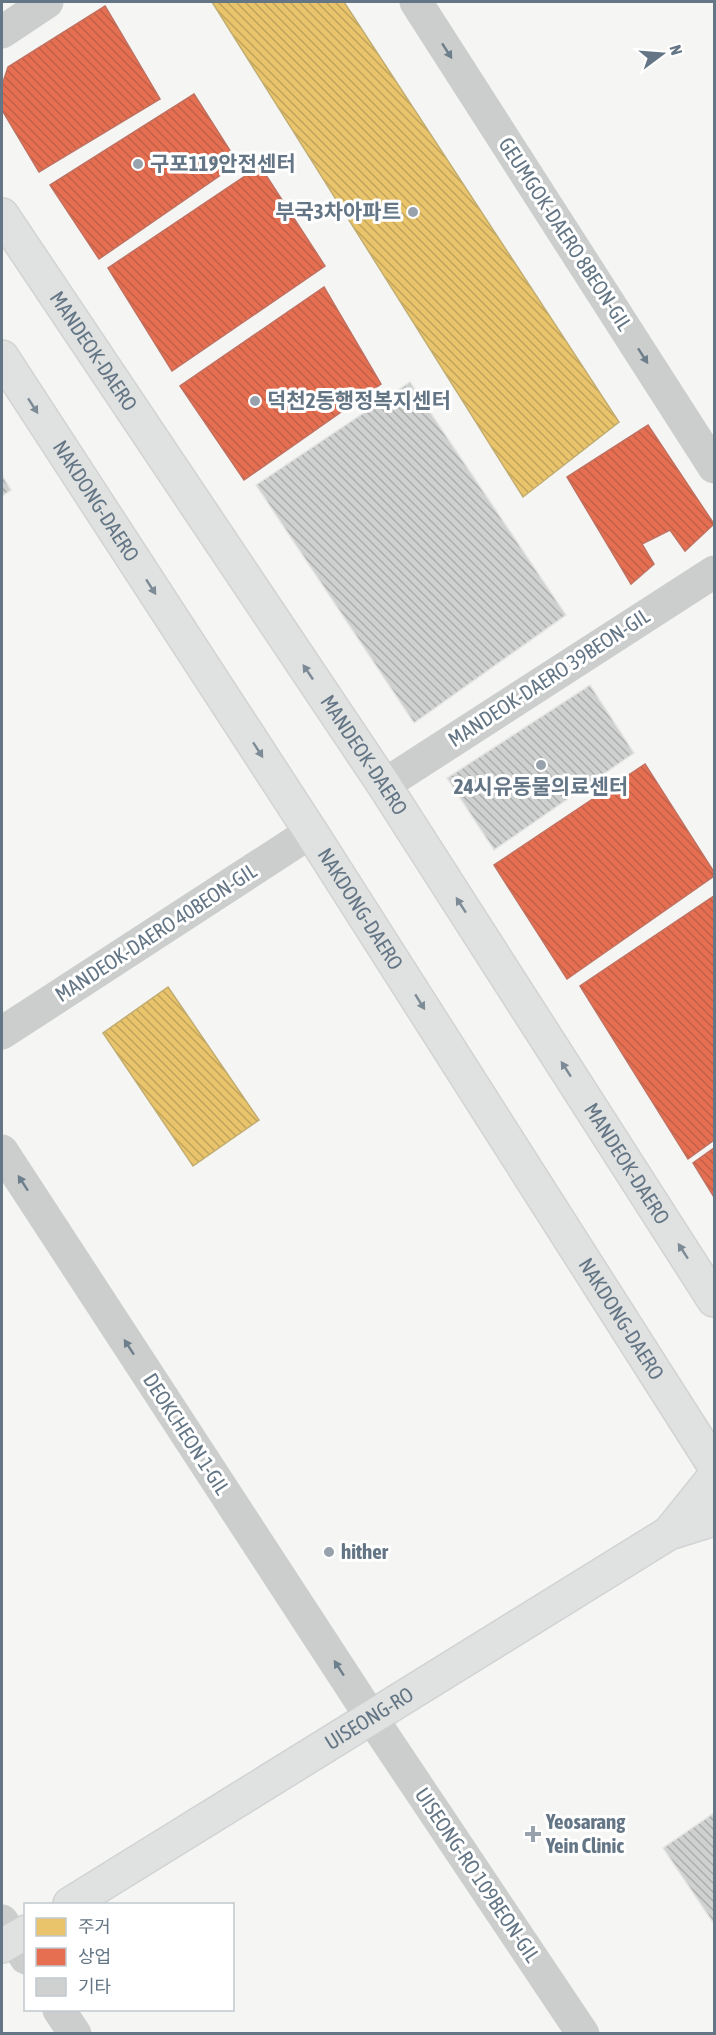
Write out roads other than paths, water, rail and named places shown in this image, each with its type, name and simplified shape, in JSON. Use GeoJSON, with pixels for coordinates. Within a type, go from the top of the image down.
{"type":"FeatureCollection","features":[{"type":"Feature","properties":{"kind":"main road","name":"MANDEOK-DAERO"},"geometry":{"type":"LineString","coordinates":[[2,214],[384,785],[714,1300]]}},
{"type":"Feature","properties":{"kind":"main road","name":"NAKDONG-DAERO"},"geometry":{"type":"LineString","coordinates":[[2,357],[311,832],[714,1465]]}},
{"type":"Feature","properties":{"kind":"main road","name":"UISEONG-RO"},"geometry":{"type":"LineString","coordinates":[[669,1533],[714,1477]]}},
{"type":"Feature","properties":{"kind":"main road","name":"UISEONG-RO"},"geometry":{"type":"LineString","coordinates":[[73,1903],[669,1533],[714,1519]]}},
{"type":"Feature","properties":{"kind":"street"},"geometry":{"type":"LineString","coordinates":[[2,32],[47,2]]}},
{"type":"Feature","properties":{"kind":"street","name":"GEUMGOK-DAERO 8BEON-GIL"},"geometry":{"type":"LineString","coordinates":[[416,2],[714,467]]}},
{"type":"Feature","properties":{"kind":"street","name":"MANDEOK-DAERO 39BEON-GIL"},"geometry":{"type":"LineString","coordinates":[[384,785],[714,572]]}},
{"type":"Feature","properties":{"kind":"street","name":"MANDEOK-DAERO 40BEON-GIL"},"geometry":{"type":"LineString","coordinates":[[2,1033],[311,832]]}},
{"type":"Feature","properties":{"kind":"street","name":"DEOKCHEON 1-GIL"},"geometry":{"type":"LineString","coordinates":[[2,1151],[371,1717]]}},
{"type":"Feature","properties":{"kind":"street","name":"UISEONG-RO 109BEON-GIL"},"geometry":{"type":"LineString","coordinates":[[371,1717],[583,2034]]}},
{"type":"Feature","properties":{"kind":"street"},"geometry":{"type":"LineString","coordinates":[[60,2011],[75,2034]]}},
{"type":"Feature","properties":{"kind":"place","name":"구포119안전센터"},"geometry":{"type":"Point","coordinates":[138,164]}},
{"type":"Feature","properties":{"kind":"place","name":"부국3차아파트"},"geometry":{"type":"Point","coordinates":[413,212]}},
{"type":"Feature","properties":{"kind":"place","name":"덕천2동행정복지센터"},"geometry":{"type":"Point","coordinates":[255,401]}},
{"type":"Feature","properties":{"kind":"place","name":"24시유동물의료센터"},"geometry":{"type":"Point","coordinates":[541,765]}},
{"type":"Feature","properties":{"kind":"place","name":"hither"},"geometry":{"type":"Point","coordinates":[329,1552]}},
{"type":"Feature","properties":{"kind":"place","name":"Yeosarang Yein Clinic"},"geometry":{"type":"Point","coordinates":[533,1834]}}]}
